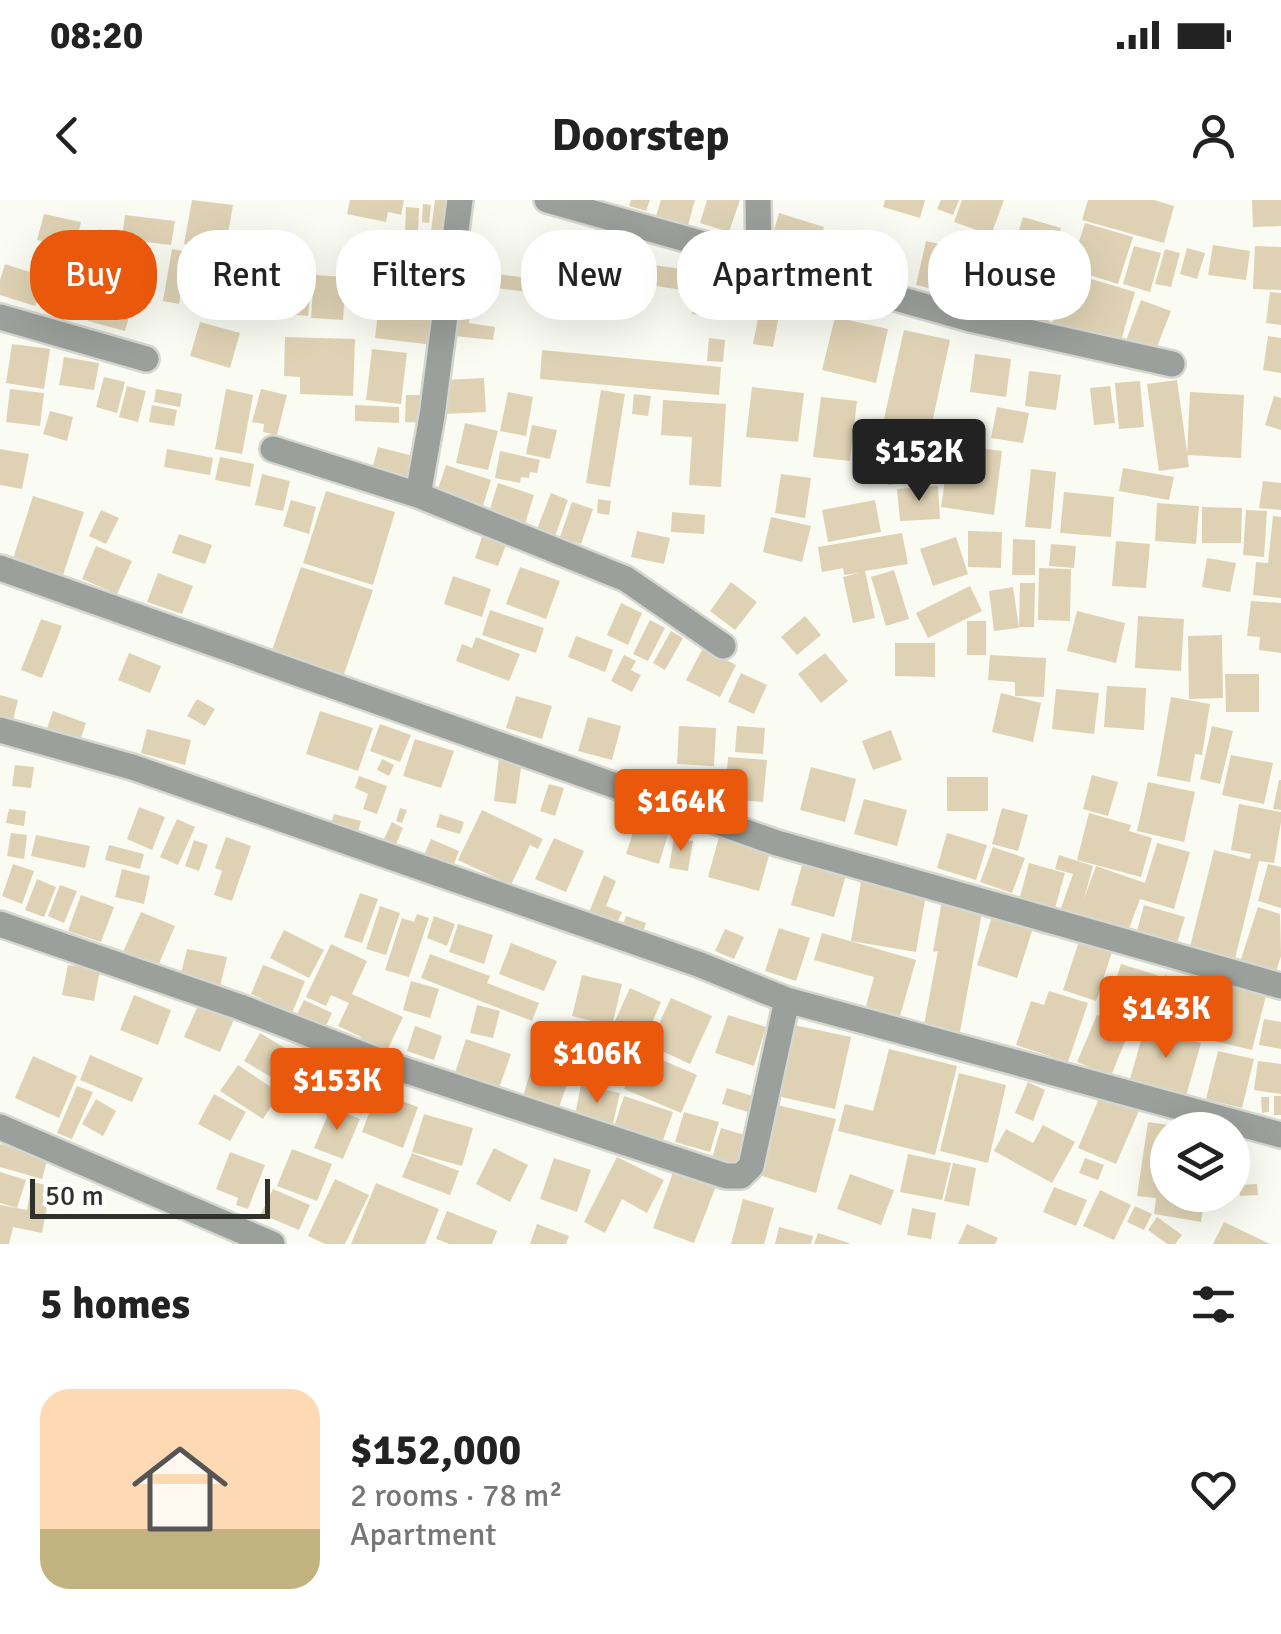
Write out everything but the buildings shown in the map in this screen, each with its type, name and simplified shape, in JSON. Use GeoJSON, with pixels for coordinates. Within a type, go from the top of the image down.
{"type":"FeatureCollection","features":[{"type":"Feature","properties":{"kind":"street"},"geometry":{"type":"LineString","coordinates":[[418,495],[460,200]]}},
{"type":"Feature","properties":{"kind":"street"},"geometry":{"type":"LineString","coordinates":[[547,200],[677,236]]}},
{"type":"Feature","properties":{"kind":"street"},"geometry":{"type":"LineString","coordinates":[[758,200],[759,230]]}},
{"type":"Feature","properties":{"kind":"street"},"geometry":{"type":"LineString","coordinates":[[908,301],[1172,364]]}},
{"type":"Feature","properties":{"kind":"street"},"geometry":{"type":"LineString","coordinates":[[0,317],[146,359]]}},
{"type":"Feature","properties":{"kind":"street"},"geometry":{"type":"LineString","coordinates":[[273,449],[418,495],[626,579],[723,646]]}},
{"type":"Feature","properties":{"kind":"street"},"geometry":{"type":"LineString","coordinates":[[0,568],[777,842],[1281,986]]}},
{"type":"Feature","properties":{"kind":"street"},"geometry":{"type":"LineString","coordinates":[[0,730],[132,767],[698,964],[786,1000],[1281,1135]]}},
{"type":"Feature","properties":{"kind":"street"},"geometry":{"type":"LineString","coordinates":[[0,924],[240,1006],[389,1065],[726,1176],[741,1176],[751,1166],[786,1000]]}},
{"type":"Feature","properties":{"kind":"street"},"geometry":{"type":"LineString","coordinates":[[0,1127],[272,1244]]}}]}
